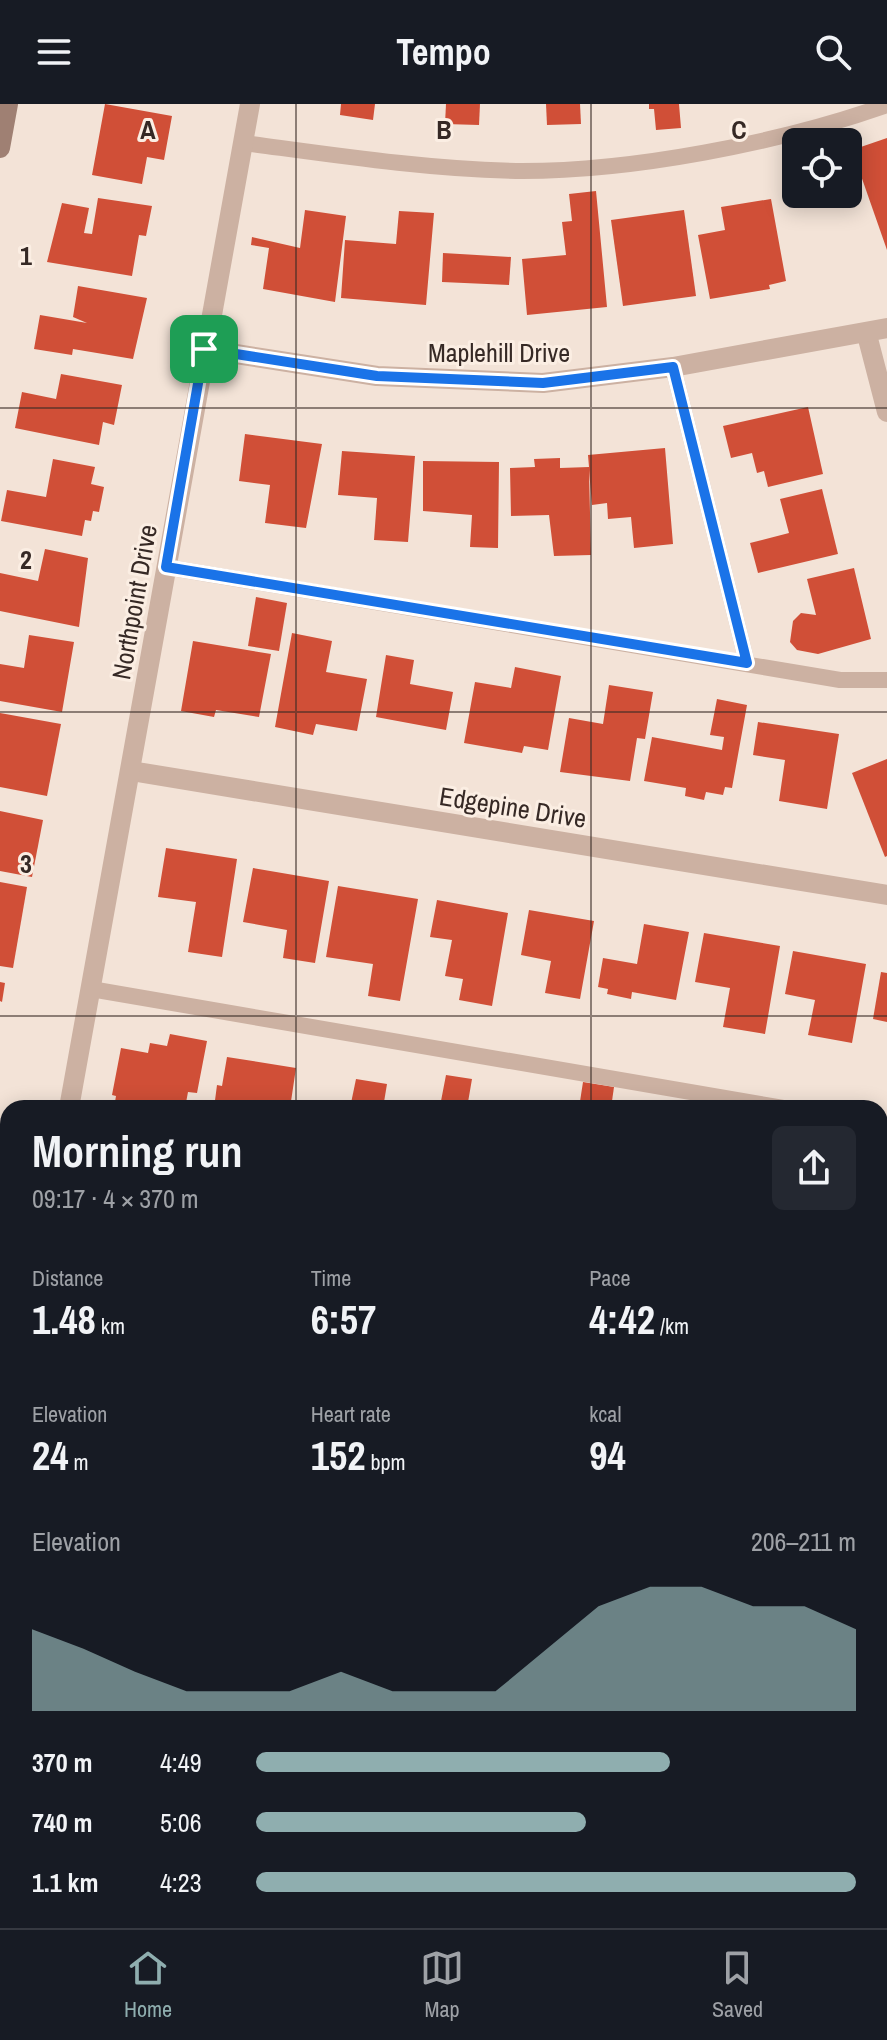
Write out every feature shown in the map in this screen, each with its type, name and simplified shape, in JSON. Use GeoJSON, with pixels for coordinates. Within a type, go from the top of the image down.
{"type":"FeatureCollection","features":[{"type":"Feature","properties":{"kind":"main road"},"geometry":{"type":"LineString","coordinates":[[0,148],[8,104]]}},
{"type":"Feature","properties":{"kind":"street","name":"Northpoint Drive"},"geometry":{"type":"LineString","coordinates":[[70,1100],[250,104]]}},
{"type":"Feature","properties":{"kind":"street","name":"Maplehill Drive"},"geometry":{"type":"LineString","coordinates":[[204,349],[377,376],[543,383],[673,367],[867,335],[887,328]]}},
{"type":"Feature","properties":{"kind":"street"},"geometry":{"type":"LineString","coordinates":[[867,335],[887,412]]}},
{"type":"Feature","properties":{"kind":"street","name":"Edgepine Drive"},"geometry":{"type":"LineString","coordinates":[[131,771],[887,895]]}},
{"type":"Feature","properties":{"kind":"lane"},"geometry":{"type":"LineString","coordinates":[[244,143],[398,163],[518,171],[661,160],[834,124],[887,105]]}},
{"type":"Feature","properties":{"kind":"lane"},"geometry":{"type":"LineString","coordinates":[[673,367],[747,663]]}},
{"type":"Feature","properties":{"kind":"lane"},"geometry":{"type":"LineString","coordinates":[[166,567],[840,680],[887,680]]}},
{"type":"Feature","properties":{"kind":"lane"},"geometry":{"type":"LineString","coordinates":[[91,989],[736,1100]]}},
{"type":"Feature","properties":{"kind":"building"},"geometry":{"type":"Polygon","coordinates":[[[105,104],[172,116],[164,160],[147,157],[142,184],[92,175],[105,104]]]}},
{"type":"Feature","properties":{"kind":"building"},"geometry":{"type":"Polygon","coordinates":[[[341,104],[375,104],[373,120],[340,115],[341,104]]]}},
{"type":"Feature","properties":{"kind":"building"},"geometry":{"type":"Polygon","coordinates":[[[446,104],[480,104],[479,125],[445,124],[446,104]]]}},
{"type":"Feature","properties":{"kind":"building"},"geometry":{"type":"Polygon","coordinates":[[[546,104],[580,104],[581,124],[547,125],[546,104]]]}},
{"type":"Feature","properties":{"kind":"building"},"geometry":{"type":"Polygon","coordinates":[[[649,104],[679,104],[681,128],[656,130],[654,109],[649,109],[649,104]]]}},
{"type":"Feature","properties":{"kind":"building"},"geometry":{"type":"Polygon","coordinates":[[[887,138],[887,250],[862,179],[862,147],[887,138]]]}},
{"type":"Feature","properties":{"kind":"building"},"geometry":{"type":"Polygon","coordinates":[[[596,191],[607,307],[527,315],[522,259],[566,255],[562,222],[572,221],[569,194],[596,191]]]}},
{"type":"Feature","properties":{"kind":"building"},"geometry":{"type":"Polygon","coordinates":[[[98,198],[152,206],[146,236],[139,235],[132,276],[47,262],[62,203],[89,208],[84,233],[92,234],[98,198]]]}},
{"type":"Feature","properties":{"kind":"building"},"geometry":{"type":"Polygon","coordinates":[[[771,199],[786,281],[769,285],[770,289],[710,299],[698,235],[725,230],[721,207],[771,199]]]}},
{"type":"Feature","properties":{"kind":"building"},"geometry":{"type":"Polygon","coordinates":[[[305,210],[346,216],[335,302],[263,289],[269,248],[251,245],[252,237],[300,248],[305,210]]]}},
{"type":"Feature","properties":{"kind":"building"},"geometry":{"type":"Polygon","coordinates":[[[684,210],[696,296],[623,306],[611,220],[684,210]]]}},
{"type":"Feature","properties":{"kind":"building"},"geometry":{"type":"Polygon","coordinates":[[[399,211],[434,213],[426,305],[341,298],[345,240],[396,244],[399,211]]]}},
{"type":"Feature","properties":{"kind":"building"},"geometry":{"type":"Polygon","coordinates":[[[443,253],[511,257],[509,285],[442,282],[443,253]]]}},
{"type":"Feature","properties":{"kind":"building"},"geometry":{"type":"Polygon","coordinates":[[[78,286],[147,298],[133,359],[73,349],[72,355],[34,349],[40,315],[87,323],[73,317],[78,286]]]}},
{"type":"Feature","properties":{"kind":"building"},"geometry":{"type":"Polygon","coordinates":[[[61,374],[122,385],[114,425],[103,422],[99,445],[15,428],[22,392],[56,399],[61,374]]]}},
{"type":"Feature","properties":{"kind":"building"},"geometry":{"type":"Polygon","coordinates":[[[808,407],[823,474],[768,487],[764,471],[757,473],[752,453],[731,458],[723,426],[808,407]]]}},
{"type":"Feature","properties":{"kind":"building"},"geometry":{"type":"Polygon","coordinates":[[[245,434],[322,444],[306,528],[265,523],[270,485],[239,481],[245,434]]]}},
{"type":"Feature","properties":{"kind":"building"},"geometry":{"type":"Polygon","coordinates":[[[665,448],[673,544],[634,548],[631,517],[608,519],[607,503],[592,505],[589,470],[591,555],[554,556],[549,515],[511,516],[510,468],[535,467],[534,459],[560,458],[560,468],[589,467],[588,455],[665,448]]]}},
{"type":"Feature","properties":{"kind":"building"},"geometry":{"type":"Polygon","coordinates":[[[342,451],[415,456],[408,542],[374,540],[377,498],[338,495],[342,451]]]}},
{"type":"Feature","properties":{"kind":"building"},"geometry":{"type":"Polygon","coordinates":[[[53,459],[95,467],[91,484],[104,487],[99,512],[93,511],[91,521],[85,520],[82,536],[1,521],[7,490],[46,497],[53,459]]]}},
{"type":"Feature","properties":{"kind":"building"},"geometry":{"type":"Polygon","coordinates":[[[423,461],[499,462],[498,548],[470,547],[472,515],[423,511],[423,461]]]}},
{"type":"Feature","properties":{"kind":"building"},"geometry":{"type":"Polygon","coordinates":[[[822,489],[838,554],[758,573],[750,543],[789,533],[780,499],[822,489]]]}},
{"type":"Feature","properties":{"kind":"building"},"geometry":{"type":"Polygon","coordinates":[[[45,549],[88,558],[79,627],[0,611],[0,573],[38,581],[45,549]]]}},
{"type":"Feature","properties":{"kind":"building"},"geometry":{"type":"Polygon","coordinates":[[[854,568],[871,639],[818,654],[797,650],[790,642],[793,621],[801,613],[816,615],[807,579],[854,568]]]}},
{"type":"Feature","properties":{"kind":"building"},"geometry":{"type":"Polygon","coordinates":[[[256,597],[287,603],[279,651],[248,646],[256,597]]]}},
{"type":"Feature","properties":{"kind":"building"},"geometry":{"type":"Polygon","coordinates":[[[292,633],[332,641],[326,672],[367,679],[357,731],[316,724],[313,735],[275,727],[292,633]]]}},
{"type":"Feature","properties":{"kind":"building"},"geometry":{"type":"Polygon","coordinates":[[[29,635],[74,642],[62,712],[0,701],[0,664],[24,668],[29,635]]]}},
{"type":"Feature","properties":{"kind":"building"},"geometry":{"type":"Polygon","coordinates":[[[193,641],[271,654],[259,717],[216,710],[214,717],[181,711],[193,641]]]}},
{"type":"Feature","properties":{"kind":"building"},"geometry":{"type":"Polygon","coordinates":[[[386,655],[414,660],[410,684],[453,692],[446,730],[376,717],[386,655]]]}},
{"type":"Feature","properties":{"kind":"building"},"geometry":{"type":"Polygon","coordinates":[[[515,667],[561,676],[548,750],[524,746],[522,753],[464,743],[475,682],[511,688],[515,667]]]}},
{"type":"Feature","properties":{"kind":"building"},"geometry":{"type":"Polygon","coordinates":[[[609,685],[653,692],[645,739],[637,738],[630,781],[560,772],[569,718],[603,724],[609,685]]]}},
{"type":"Feature","properties":{"kind":"building"},"geometry":{"type":"Polygon","coordinates":[[[717,699],[747,705],[732,788],[725,787],[723,795],[706,792],[704,800],[685,796],[686,788],[644,781],[652,737],[722,750],[724,737],[710,735],[717,699]]]}},
{"type":"Feature","properties":{"kind":"building"},"geometry":{"type":"Polygon","coordinates":[[[0,713],[61,724],[47,796],[0,787],[0,713]]]}},
{"type":"Feature","properties":{"kind":"building"},"geometry":{"type":"Polygon","coordinates":[[[758,722],[839,734],[827,809],[779,801],[785,760],[753,755],[758,722]]]}},
{"type":"Feature","properties":{"kind":"building"},"geometry":{"type":"Polygon","coordinates":[[[887,759],[887,856],[885,857],[852,773],[887,759]]]}},
{"type":"Feature","properties":{"kind":"building"},"geometry":{"type":"Polygon","coordinates":[[[0,811],[43,820],[32,877],[0,871],[0,811]]]}},
{"type":"Feature","properties":{"kind":"building"},"geometry":{"type":"Polygon","coordinates":[[[166,848],[237,859],[222,957],[188,952],[196,902],[158,897],[166,848]]]}},
{"type":"Feature","properties":{"kind":"building"},"geometry":{"type":"Polygon","coordinates":[[[253,868],[329,881],[315,963],[283,958],[287,930],[243,922],[253,868]]]}},
{"type":"Feature","properties":{"kind":"building"},"geometry":{"type":"Polygon","coordinates":[[[0,882],[27,887],[13,968],[0,966],[0,882]]]}},
{"type":"Feature","properties":{"kind":"building"},"geometry":{"type":"Polygon","coordinates":[[[338,886],[418,899],[400,1001],[368,996],[373,964],[326,957],[338,886]]]}},
{"type":"Feature","properties":{"kind":"building"},"geometry":{"type":"Polygon","coordinates":[[[437,900],[508,913],[492,1006],[459,1000],[463,979],[445,976],[452,940],[430,937],[437,900]]]}},
{"type":"Feature","properties":{"kind":"building"},"geometry":{"type":"Polygon","coordinates":[[[529,910],[594,921],[580,999],[545,993],[551,961],[521,955],[529,910]]]}},
{"type":"Feature","properties":{"kind":"building"},"geometry":{"type":"Polygon","coordinates":[[[644,924],[689,932],[676,1000],[632,992],[631,999],[607,994],[608,989],[598,987],[603,958],[637,964],[644,924]]]}},
{"type":"Feature","properties":{"kind":"building"},"geometry":{"type":"Polygon","coordinates":[[[704,933],[780,946],[765,1034],[723,1027],[730,988],[695,982],[704,933]]]}},
{"type":"Feature","properties":{"kind":"building"},"geometry":{"type":"Polygon","coordinates":[[[793,951],[866,964],[852,1043],[808,1035],[815,1000],[785,994],[793,951]]]}},
{"type":"Feature","properties":{"kind":"building"},"geometry":{"type":"Polygon","coordinates":[[[881,972],[887,973],[887,1022],[873,1019],[881,972]]]}},
{"type":"Feature","properties":{"kind":"building"},"geometry":{"type":"Polygon","coordinates":[[[0,982],[5,983],[2,1002],[0,1001],[0,982]]]}},
{"type":"Feature","properties":{"kind":"building"},"geometry":{"type":"Polygon","coordinates":[[[170,1034],[207,1041],[197,1093],[188,1092],[186,1100],[115,1100],[116,1096],[112,1095],[121,1048],[148,1053],[150,1043],[167,1046],[170,1034]]]}},
{"type":"Feature","properties":{"kind":"building"},"geometry":{"type":"Polygon","coordinates":[[[227,1057],[296,1068],[291,1100],[215,1100],[217,1085],[222,1086],[227,1057]]]}},
{"type":"Feature","properties":{"kind":"building"},"geometry":{"type":"Polygon","coordinates":[[[446,1075],[472,1079],[468,1100],[441,1100],[446,1075]]]}},
{"type":"Feature","properties":{"kind":"building"},"geometry":{"type":"Polygon","coordinates":[[[356,1079],[387,1084],[384,1100],[352,1100],[356,1079]]]}},
{"type":"Feature","properties":{"kind":"building"},"geometry":{"type":"Polygon","coordinates":[[[583,1082],[614,1087],[612,1100],[580,1100],[583,1082]]]}},
{"type":"Feature","properties":{"kind":"route"},"geometry":{"type":"LineString","coordinates":[[204,349],[377,376],[543,383],[673,367],[747,663],[166,567],[204,349]]}}]}
